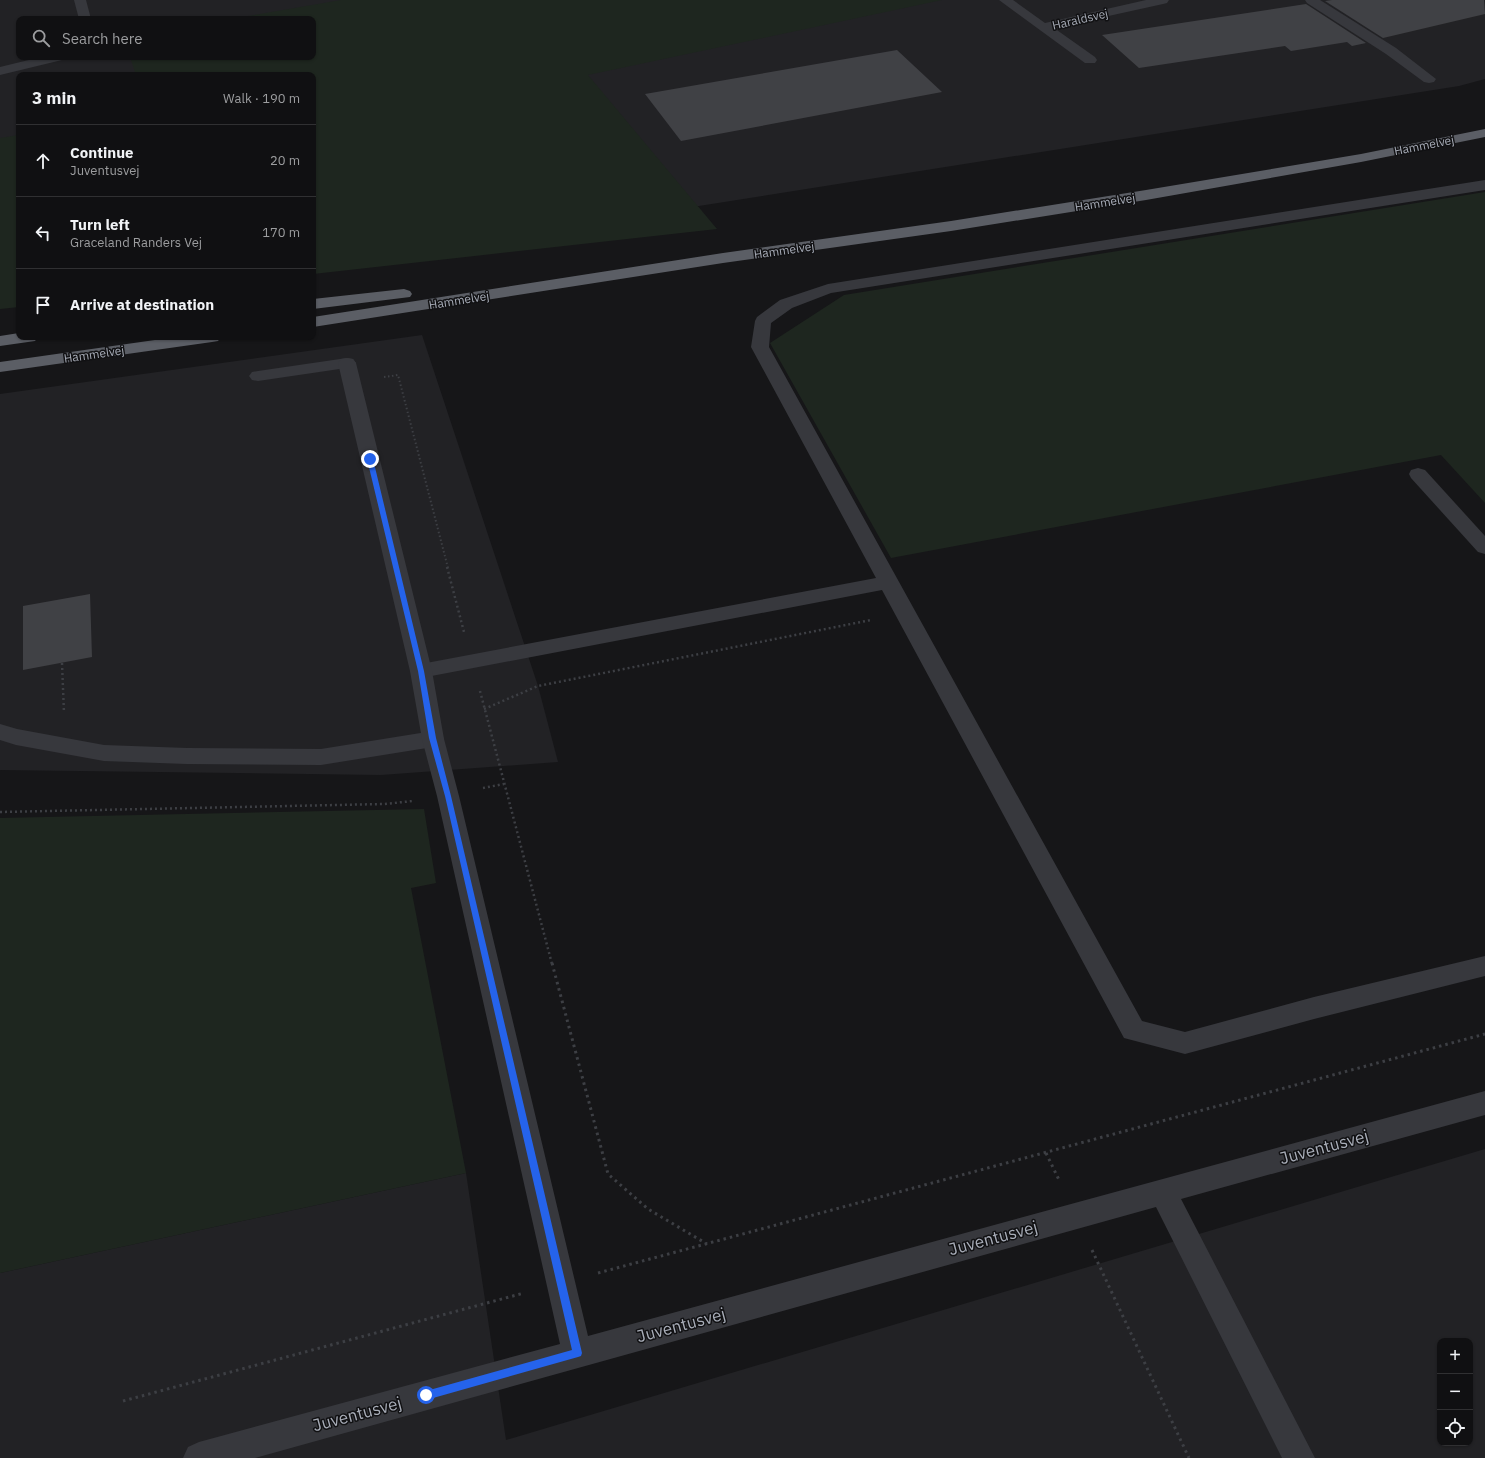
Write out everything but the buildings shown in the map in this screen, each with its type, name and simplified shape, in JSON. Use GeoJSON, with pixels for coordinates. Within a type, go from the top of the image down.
{"type":"FeatureCollection","features":[{"type":"Feature","properties":{"kind":"highway","name":"Hammelvej"},"geometry":{"type":"LineString","coordinates":[[316,322],[723,258],[951,226],[1146,195],[1361,158],[1485,133]]}},
{"type":"Feature","properties":{"kind":"highway","name":"Hammelvej"},"geometry":{"type":"LineString","coordinates":[[316,304],[723,258]]}},
{"type":"Feature","properties":{"kind":"highway"},"geometry":{"type":"LineString","coordinates":[[0,340],[16,337]]}},
{"type":"Feature","properties":{"kind":"highway"},"geometry":{"type":"LineString","coordinates":[[0,340],[16,338]]}},
{"type":"Feature","properties":{"kind":"highway"},"geometry":{"type":"LineString","coordinates":[[0,340],[16,338]]}},
{"type":"Feature","properties":{"kind":"highway","name":"Hammelvej"},"geometry":{"type":"LineString","coordinates":[[0,367],[191,340]]}},
{"type":"Feature","properties":{"kind":"street"},"geometry":{"type":"LineString","coordinates":[[80,0],[84,16]]}},
{"type":"Feature","properties":{"kind":"street","name":"Haraldsvej"},"geometry":{"type":"LineString","coordinates":[[1005,0],[1090,60]]}},
{"type":"Feature","properties":{"kind":"street","name":"Haraldsvej"},"geometry":{"type":"LineString","coordinates":[[1043,27],[1163,0]]}},
{"type":"Feature","properties":{"kind":"street"},"geometry":{"type":"LineString","coordinates":[[1311,0],[1391,51],[1429,80]]}},
{"type":"Feature","properties":{"kind":"street"},"geometry":{"type":"LineString","coordinates":[[0,71],[45,60]]}},
{"type":"Feature","properties":{"kind":"street"},"geometry":{"type":"LineString","coordinates":[[1485,185],[828,289],[786,304],[763,322],[760,347],[1133,1030],[1185,1043],[1314,1008],[1485,966]]}},
{"type":"Feature","properties":{"kind":"street"},"geometry":{"type":"LineString","coordinates":[[258,376],[350,373],[421,671],[432,738],[448,796],[578,1353]]}},
{"type":"Feature","properties":{"kind":"street"},"geometry":{"type":"LineString","coordinates":[[1418,474],[1485,548]]}},
{"type":"Feature","properties":{"kind":"street"},"geometry":{"type":"LineString","coordinates":[[421,671],[889,582]]}},
{"type":"Feature","properties":{"kind":"street"},"geometry":{"type":"LineString","coordinates":[[0,732],[104,753],[187,756],[321,757],[432,738]]}},
{"type":"Feature","properties":{"kind":"street","name":"Juventusvej"},"geometry":{"type":"LineString","coordinates":[[199,1458],[1485,1103]]}},
{"type":"Feature","properties":{"kind":"street"},"geometry":{"type":"LineString","coordinates":[[1163,1192],[1299,1458]]}},
{"type":"Feature","properties":{"kind":"path"},"geometry":{"type":"LineString","coordinates":[[350,373],[398,375],[471,661],[608,1174],[648,1209],[707,1244]]}},
{"type":"Feature","properties":{"kind":"path"},"geometry":{"type":"LineString","coordinates":[[484,709],[538,686],[906,614]]}},
{"type":"Feature","properties":{"kind":"path"},"geometry":{"type":"LineString","coordinates":[[56,744],[65,729],[62,663]]}},
{"type":"Feature","properties":{"kind":"path"},"geometry":{"type":"LineString","coordinates":[[0,812],[384,804],[448,796],[504,784]]}},
{"type":"Feature","properties":{"kind":"path"},"geometry":{"type":"LineString","coordinates":[[122,1401],[1485,1034]]}},
{"type":"Feature","properties":{"kind":"path"},"geometry":{"type":"LineString","coordinates":[[1046,1153],[1189,1458]]}},
{"type":"Feature","properties":{"kind":"shaded area"},"geometry":{"type":"Polygon","coordinates":[[[0,0],[1485,0],[1485,79],[1459,86],[407,252],[316,81],[316,72],[16,72],[16,297],[0,299],[0,0]]]}},
{"type":"Feature","properties":{"kind":"shaded area"},"geometry":{"type":"Polygon","coordinates":[[[341,0],[942,0],[588,75],[717,229],[316,274],[316,72],[135,72],[131,60],[316,60],[316,16],[248,16],[341,0]]]}},
{"type":"Feature","properties":{"kind":"shaded area"},"geometry":{"type":"Polygon","coordinates":[[[16,135],[16,307],[0,309],[0,138],[16,135]]]}},
{"type":"Feature","properties":{"kind":"shaded area"},"geometry":{"type":"Polygon","coordinates":[[[1485,192],[1485,503],[1441,455],[891,558],[770,343],[844,295],[1485,192]]]}},
{"type":"Feature","properties":{"kind":"shaded area"},"geometry":{"type":"Polygon","coordinates":[[[422,335],[538,686],[558,762],[381,775],[0,770],[0,394],[422,335]]]}},
{"type":"Feature","properties":{"kind":"shaded area"},"geometry":{"type":"Polygon","coordinates":[[[424,809],[436,883],[411,888],[466,1173],[0,1273],[0,818],[424,809]]]}},
{"type":"Feature","properties":{"kind":"shaded area"},"geometry":{"type":"Polygon","coordinates":[[[1485,1149],[1485,1458],[0,1458],[0,1273],[466,1173],[506,1440],[1485,1149]]]}},
{"type":"Feature","properties":{"kind":"route"},"geometry":{"type":"LineString","coordinates":[[370,459],[421,671],[432,738],[448,796],[578,1353],[426,1395]]}}]}
